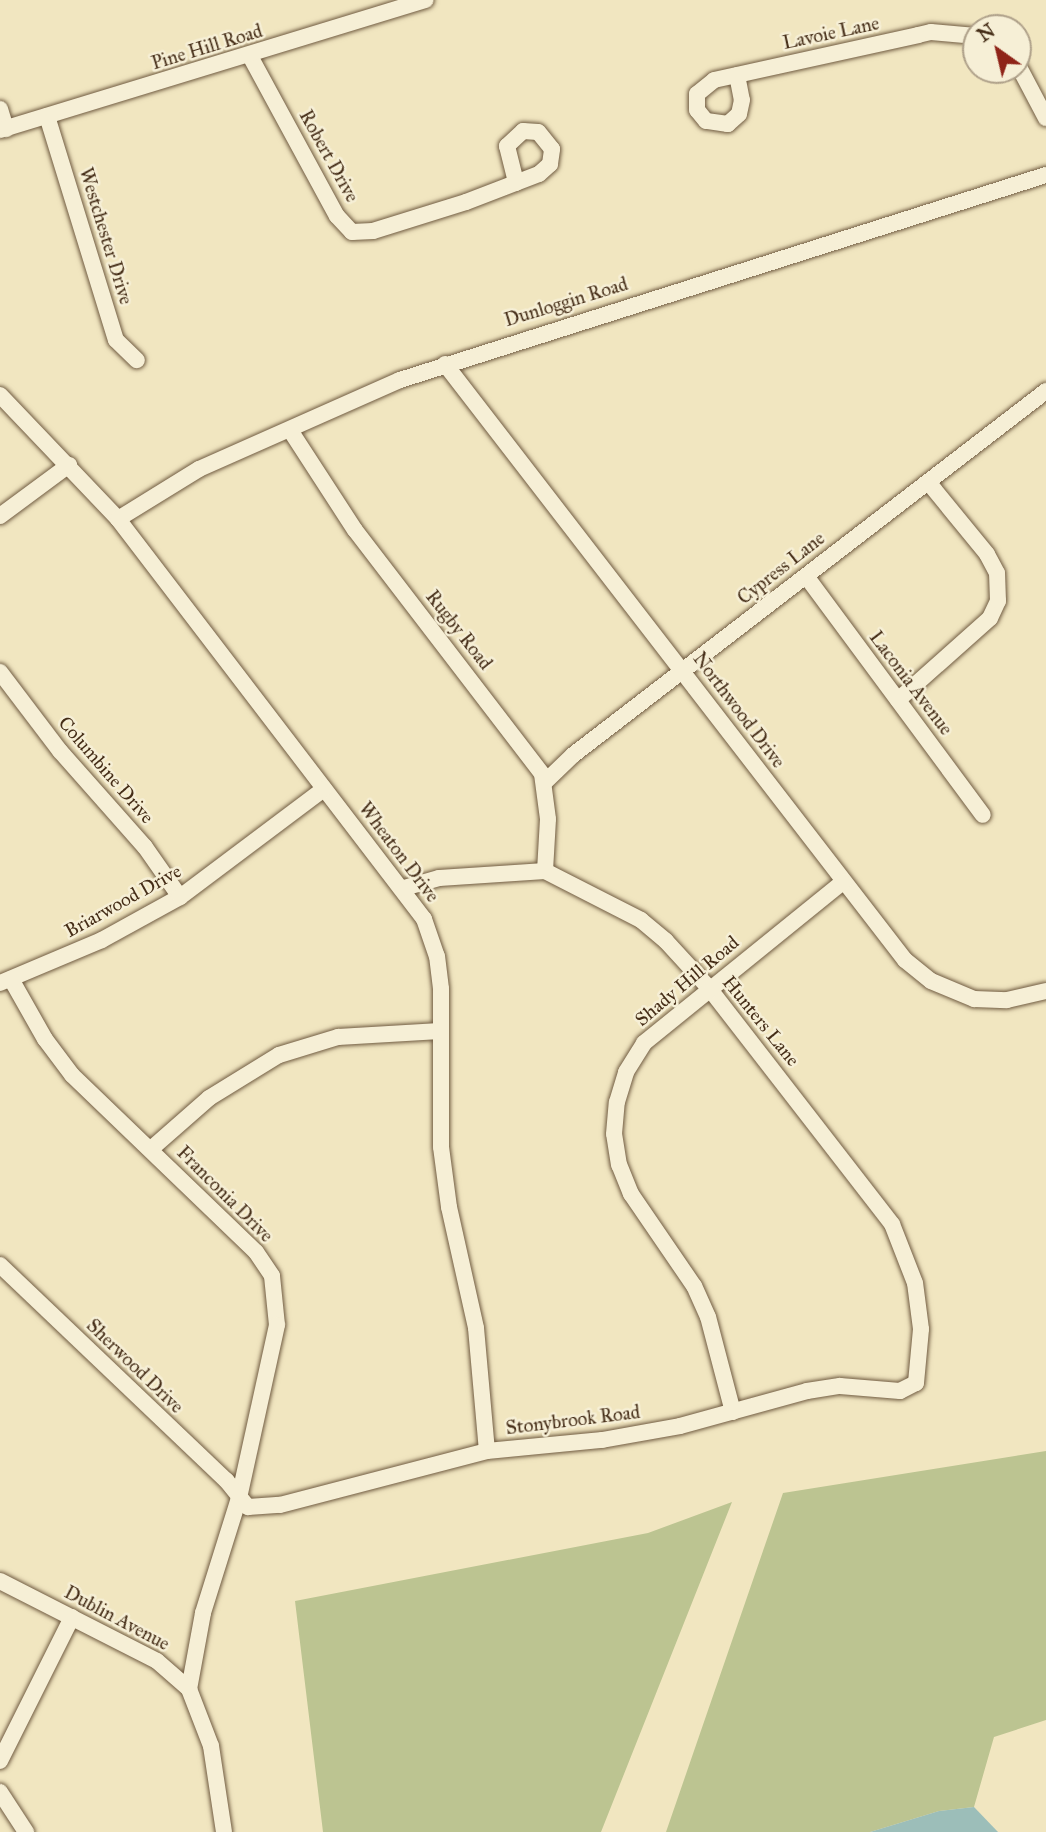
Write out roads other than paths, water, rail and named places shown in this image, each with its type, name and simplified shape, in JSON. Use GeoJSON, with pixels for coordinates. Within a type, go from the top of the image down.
{"type":"FeatureCollection","features":[{"type":"Feature","properties":{"kind":"street","name":"Pine Hill Road"},"geometry":{"type":"LineString","coordinates":[[3,129],[250,56],[426,0]]}},
{"type":"Feature","properties":{"kind":"street","name":"Lavoie Lane"},"geometry":{"type":"LineString","coordinates":[[737,75],[931,32],[962,35]]}},
{"type":"Feature","properties":{"kind":"street","name":"Robert Drive"},"geometry":{"type":"LineString","coordinates":[[250,56],[337,216],[352,232],[373,231],[516,183]]}},
{"type":"Feature","properties":{"kind":"street"},"geometry":{"type":"LineString","coordinates":[[1028,84],[1046,118]]}},
{"type":"Feature","properties":{"kind":"street"},"geometry":{"type":"LineString","coordinates":[[0,109],[3,129]]}},
{"type":"Feature","properties":{"kind":"street","name":"Westchester Drive"},"geometry":{"type":"LineString","coordinates":[[47,116],[116,340],[137,360]]}},
{"type":"Feature","properties":{"kind":"street","name":"Dunloggin Road"},"geometry":{"type":"LineString","coordinates":[[118,519],[199,469],[445,364],[1046,175]]}},
{"type":"Feature","properties":{"kind":"street","name":"Northwood Drive"},"geometry":{"type":"LineString","coordinates":[[445,364],[905,960],[932,981],[974,999],[1007,1000],[1046,991]]}},
{"type":"Feature","properties":{"kind":"street","name":"Cypress Lane"},"geometry":{"type":"LineString","coordinates":[[545,782],[683,670],[1046,391]]}},
{"type":"Feature","properties":{"kind":"street","name":"Wheaton Drive"},"geometry":{"type":"LineString","coordinates":[[0,395],[118,519],[324,789],[404,888],[424,919],[438,957],[441,1147],[449,1207],[475,1328],[487,1451]]}},
{"type":"Feature","properties":{"kind":"street","name":"Rugby Road"},"geometry":{"type":"LineString","coordinates":[[290,430],[355,530],[529,754],[545,782]]}},
{"type":"Feature","properties":{"kind":"street"},"geometry":{"type":"LineString","coordinates":[[0,516],[69,465]]}},
{"type":"Feature","properties":{"kind":"street"},"geometry":{"type":"LineString","coordinates":[[898,700],[981,626],[998,601],[997,573],[987,554],[928,482]]}},
{"type":"Feature","properties":{"kind":"street","name":"Laconia Avenue"},"geometry":{"type":"LineString","coordinates":[[806,576],[983,814]]}},
{"type":"Feature","properties":{"kind":"street","name":"Columbine Drive"},"geometry":{"type":"LineString","coordinates":[[0,671],[60,751],[145,847],[180,897]]}},
{"type":"Feature","properties":{"kind":"street"},"geometry":{"type":"LineString","coordinates":[[404,888],[439,878],[545,871],[545,782]]}},
{"type":"Feature","properties":{"kind":"street","name":"Briarwood Drive"},"geometry":{"type":"LineString","coordinates":[[6,981],[102,940],[180,897],[324,789]]}},
{"type":"Feature","properties":{"kind":"street","name":"Hunters Lane"},"geometry":{"type":"LineString","coordinates":[[545,871],[641,920],[709,988],[892,1224],[915,1283],[921,1329],[916,1383]]}},
{"type":"Feature","properties":{"kind":"street","name":"Shady Hill Road"},"geometry":{"type":"LineString","coordinates":[[733,1412],[708,1317],[686,1272],[631,1194],[614,1134],[620,1087],[634,1057],[709,988],[843,882]]}},
{"type":"Feature","properties":{"kind":"street","name":"Franconia Drive"},"geometry":{"type":"LineString","coordinates":[[6,981],[72,1075],[256,1252],[272,1276],[277,1325],[239,1497],[203,1613],[189,1689]]}},
{"type":"Feature","properties":{"kind":"street"},"geometry":{"type":"LineString","coordinates":[[151,1149],[242,1074],[298,1047],[358,1035],[440,1031]]}},
{"type":"Feature","properties":{"kind":"street","name":"Sherwood Drive"},"geometry":{"type":"LineString","coordinates":[[0,1265],[226,1479],[239,1497]]}},
{"type":"Feature","properties":{"kind":"street","name":"Stonybrook Road"},"geometry":{"type":"LineString","coordinates":[[239,1497],[248,1507],[280,1505],[487,1451],[602,1440],[733,1412],[807,1391],[840,1386],[900,1391],[916,1383]]}},
{"type":"Feature","properties":{"kind":"street","name":"Dublin Avenue"},"geometry":{"type":"LineString","coordinates":[[0,1581],[157,1661],[189,1689],[211,1746],[223,1832]]}},
{"type":"Feature","properties":{"kind":"street"},"geometry":{"type":"LineString","coordinates":[[0,1761],[72,1617]]}},
{"type":"Feature","properties":{"kind":"street"},"geometry":{"type":"LineString","coordinates":[[0,1793],[26,1832]]}},
{"type":"Feature","properties":{"kind":"water"},"geometry":{"type":"Polygon","coordinates":[[[974,1807],[998,1832],[870,1832],[939,1811],[974,1807]]]}}]}
